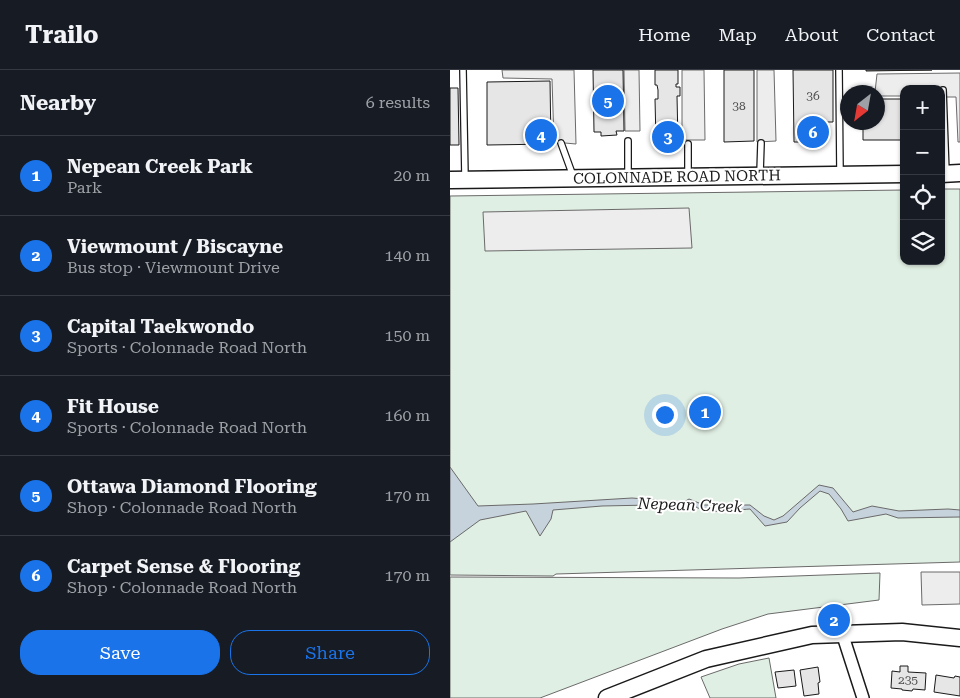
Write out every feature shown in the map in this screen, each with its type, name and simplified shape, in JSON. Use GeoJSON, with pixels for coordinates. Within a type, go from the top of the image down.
{"type":"FeatureCollection","features":[{"type":"Feature","properties":{"kind":"street","name":"COLONNADE ROAD NORTH"},"geometry":{"type":"LineString","coordinates":[[458,180],[900,174]]}},
{"type":"Feature","properties":{"kind":"street"},"geometry":{"type":"LineString","coordinates":[[617,696],[706,659],[812,635],[902,632],[960,638]]}},
{"type":"Feature","properties":{"kind":"street"},"geometry":{"type":"LineString","coordinates":[[842,633],[862,698]]}},
{"type":"Feature","properties":{"kind":"lane"},"geometry":{"type":"LineString","coordinates":[[458,180],[462,70]]}},
{"type":"Feature","properties":{"kind":"lane"},"geometry":{"type":"LineString","coordinates":[[838,70],[840,175]]}},
{"type":"Feature","properties":{"kind":"lane"},"geometry":{"type":"LineString","coordinates":[[945,118],[949,174]]}},
{"type":"Feature","properties":{"kind":"lane"},"geometry":{"type":"LineString","coordinates":[[628,141],[628,177]]}},
{"type":"Feature","properties":{"kind":"lane"},"geometry":{"type":"LineString","coordinates":[[561,143],[574,178]]}},
{"type":"Feature","properties":{"kind":"lane"},"geometry":{"type":"LineString","coordinates":[[760,176],[761,143]]}},
{"type":"Feature","properties":{"kind":"lane"},"geometry":{"type":"LineString","coordinates":[[688,144],[688,177]]}},
{"type":"Feature","properties":{"kind":"green space"},"geometry":{"type":"Polygon","coordinates":[[[945,189],[960,189],[960,562],[556,574],[553,576],[450,575],[450,196],[900,190],[900,265],[945,265],[945,189]]]}},
{"type":"Feature","properties":{"kind":"green space"},"geometry":{"type":"Polygon","coordinates":[[[880,573],[879,600],[768,614],[722,629],[540,698],[450,698],[450,577],[739,578],[880,573]]]}},
{"type":"Feature","properties":{"kind":"green space"},"geometry":{"type":"Polygon","coordinates":[[[769,658],[776,698],[710,698],[701,677],[739,664],[769,658]]]}},
{"type":"Feature","properties":{"kind":"shaded area"},"geometry":{"type":"Polygon","coordinates":[[[502,70],[574,70],[576,144],[554,142],[552,79],[503,78],[502,70]]]}},
{"type":"Feature","properties":{"kind":"shaded area"},"geometry":{"type":"Polygon","coordinates":[[[624,70],[639,70],[640,131],[625,131],[624,70]]]}},
{"type":"Feature","properties":{"kind":"shaded area"},"geometry":{"type":"Polygon","coordinates":[[[682,70],[704,70],[705,140],[682,140],[682,70]]]}},
{"type":"Feature","properties":{"kind":"shaded area"},"geometry":{"type":"Polygon","coordinates":[[[757,70],[774,70],[776,141],[757,142],[757,70]]]}},
{"type":"Feature","properties":{"kind":"shaded area"},"geometry":{"type":"Polygon","coordinates":[[[960,73],[960,142],[958,142],[956,97],[945,97],[945,85],[900,85],[900,96],[885,96],[885,85],[876,85],[877,74],[960,73]]]}},
{"type":"Feature","properties":{"kind":"shaded area"},"geometry":{"type":"Polygon","coordinates":[[[689,208],[692,248],[485,251],[483,212],[689,208]]]}},
{"type":"Feature","properties":{"kind":"shaded area","name":"Nepean Creek"},"geometry":{"type":"Polygon","coordinates":[[[450,467],[478,506],[632,498],[657,500],[673,505],[689,499],[704,505],[750,505],[764,516],[774,520],[783,516],[819,485],[833,488],[853,512],[872,506],[899,511],[948,509],[960,510],[960,517],[898,518],[886,514],[848,521],[829,494],[820,491],[787,522],[765,526],[750,509],[711,511],[697,508],[692,504],[679,508],[651,505],[602,506],[553,510],[551,519],[540,536],[526,511],[480,520],[450,542],[450,467]]]}},
{"type":"Feature","properties":{"kind":"shaded area"},"geometry":{"type":"Polygon","coordinates":[[[921,572],[960,572],[960,604],[922,605],[921,572]]]}},
{"type":"Feature","properties":{"kind":"building"},"geometry":{"type":"Polygon","coordinates":[[[593,70],[623,70],[624,131],[616,131],[617,135],[601,136],[601,132],[594,132],[593,70]]]}},
{"type":"Feature","properties":{"kind":"building"},"geometry":{"type":"Polygon","coordinates":[[[655,70],[678,70],[678,84],[676,84],[676,87],[680,87],[680,96],[677,96],[678,142],[656,142],[655,99],[658,99],[658,90],[657,85],[655,85],[655,70]]]}},
{"type":"Feature","properties":{"kind":"building"},"geometry":{"type":"Polygon","coordinates":[[[724,70],[754,70],[754,141],[724,142],[724,70]]]}},
{"type":"Feature","properties":{"kind":"building"},"geometry":{"type":"Polygon","coordinates":[[[793,70],[833,70],[833,122],[819,122],[819,142],[794,142],[793,70]]]}},
{"type":"Feature","properties":{"kind":"building"},"geometry":{"type":"Polygon","coordinates":[[[866,70],[932,70],[866,71],[866,70]]]}},
{"type":"Feature","properties":{"kind":"building"},"geometry":{"type":"Polygon","coordinates":[[[550,81],[551,144],[487,145],[487,82],[550,81]]]}},
{"type":"Feature","properties":{"kind":"building"},"geometry":{"type":"Polygon","coordinates":[[[450,88],[458,88],[459,145],[450,145],[450,88]]]}},
{"type":"Feature","properties":{"kind":"building"},"geometry":{"type":"Polygon","coordinates":[[[885,99],[900,99],[900,140],[863,140],[863,130],[885,130],[885,99]]]}},
{"type":"Feature","properties":{"kind":"building"},"geometry":{"type":"Polygon","coordinates":[[[900,666],[908,666],[908,672],[926,673],[925,690],[913,689],[912,691],[891,688],[892,671],[900,672],[900,666]]]}},
{"type":"Feature","properties":{"kind":"building"},"geometry":{"type":"Polygon","coordinates":[[[818,667],[819,694],[804,696],[800,670],[818,667]]]}},
{"type":"Feature","properties":{"kind":"building"},"geometry":{"type":"Polygon","coordinates":[[[794,670],[796,686],[778,688],[775,672],[794,670]]]}},
{"type":"Feature","properties":{"kind":"building"},"geometry":{"type":"Polygon","coordinates":[[[936,675],[960,677],[960,696],[934,692],[936,675]]]}},
{"type":"Feature","properties":{"kind":"place","name":"Ottawa Diamond Flooring"},"geometry":{"type":"Point","coordinates":[608,101]}},
{"type":"Feature","properties":{"kind":"place","name":"Carpet Sense & Flooring"},"geometry":{"type":"Point","coordinates":[813,132]}},
{"type":"Feature","properties":{"kind":"place","name":"Fit House"},"geometry":{"type":"Point","coordinates":[541,135]}},
{"type":"Feature","properties":{"kind":"place","name":"Capital Taekwondo"},"geometry":{"type":"Point","coordinates":[668,137]}},
{"type":"Feature","properties":{"kind":"place","name":"Nepean Creek Park"},"geometry":{"type":"Point","coordinates":[705,412]}},
{"type":"Feature","properties":{"kind":"place","name":"Viewmount / Biscayne"},"geometry":{"type":"Point","coordinates":[834,620]}}]}
